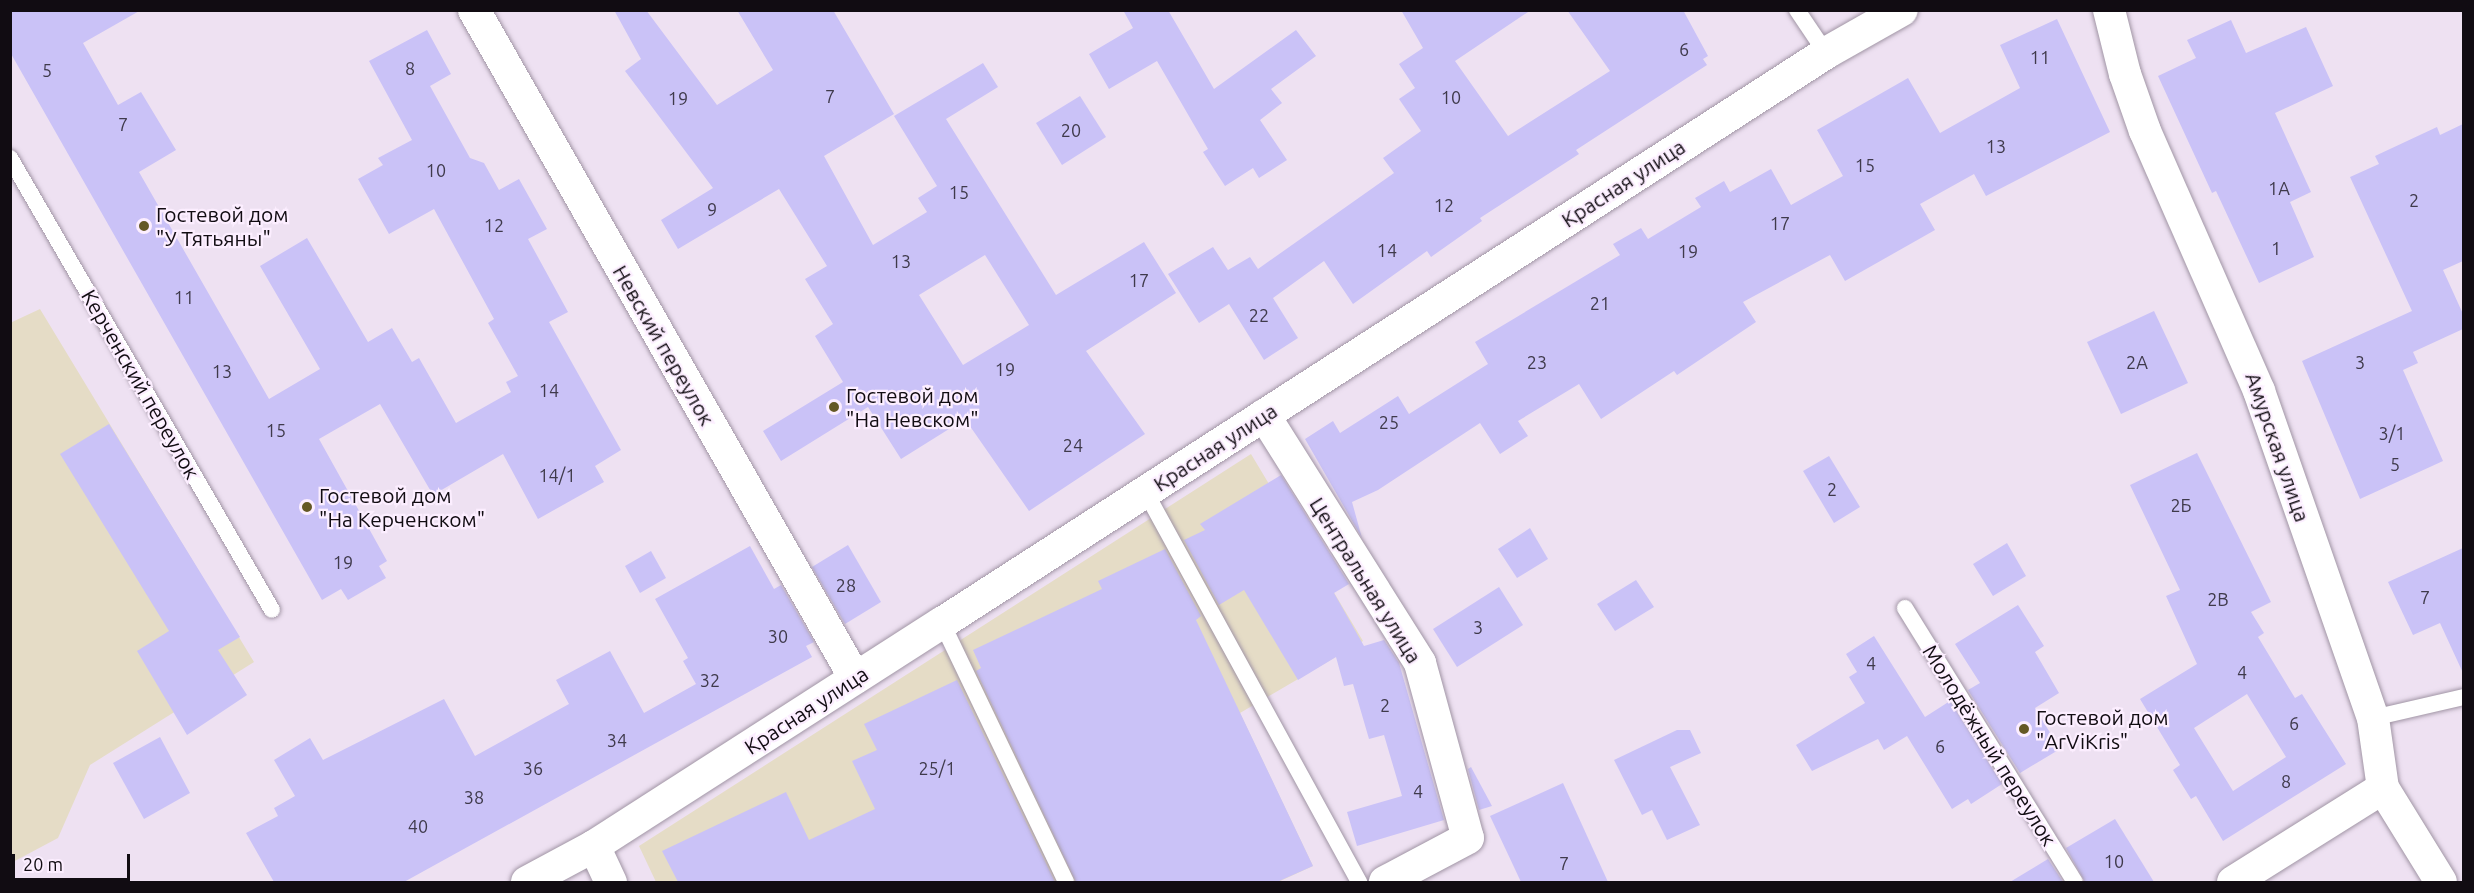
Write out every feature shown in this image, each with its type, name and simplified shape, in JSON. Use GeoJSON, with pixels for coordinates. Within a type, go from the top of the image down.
{"type":"FeatureCollection","features":[{"type":"Feature","properties":{"kind":"street","name":"Невский переулок"},"geometry":{"type":"LineString","coordinates":[[474,10],[855,678]]}},
{"type":"Feature","properties":{"kind":"street","name":"Красная улица"},"geometry":{"type":"LineString","coordinates":[[527,882],[594,846],[1826,53],[1902,10]]}},
{"type":"Feature","properties":{"kind":"street","name":"Амурская улица"},"geometry":{"type":"LineString","coordinates":[[2109,10],[2125,74],[2145,131],[2246,355],[2373,718],[2383,788],[2441,882]]}},
{"type":"Feature","properties":{"kind":"street","name":"Центральная улица"},"geometry":{"type":"LineString","coordinates":[[1264,415],[1420,663],[1468,838],[1385,882]]}},
{"type":"Feature","properties":{"kind":"street"},"geometry":{"type":"LineString","coordinates":[[2233,882],[2383,788]]}},
{"type":"Feature","properties":{"kind":"street"},"geometry":{"type":"LineString","coordinates":[[594,846],[611,882]]}},
{"type":"Feature","properties":{"kind":"lane"},"geometry":{"type":"LineString","coordinates":[[1797,10],[1826,53]]}},
{"type":"Feature","properties":{"kind":"lane","name":"Керченский переулок"},"geometry":{"type":"LineString","coordinates":[[10,158],[272,610]]}},
{"type":"Feature","properties":{"kind":"lane"},"geometry":{"type":"LineString","coordinates":[[1145,491],[1359,882]]}},
{"type":"Feature","properties":{"kind":"lane","name":"Молодёжный переулок"},"geometry":{"type":"LineString","coordinates":[[1905,608],[2075,882]]}},
{"type":"Feature","properties":{"kind":"lane"},"geometry":{"type":"LineString","coordinates":[[942,623],[1066,882]]}},
{"type":"Feature","properties":{"kind":"lane"},"geometry":{"type":"LineString","coordinates":[[2373,718],[2463,697]]}},
{"type":"Feature","properties":{"kind":"shaded area"},"geometry":{"type":"Polygon","coordinates":[[[40,309],[254,662],[90,765],[58,838],[11,863],[10,323],[40,309]]]}},
{"type":"Feature","properties":{"kind":"shaded area"},"geometry":{"type":"Polygon","coordinates":[[[1251,454],[1363,641],[1240,713],[1313,866],[1278,882],[656,882],[639,846],[1251,454]]]}},
{"type":"Feature","properties":{"kind":"building"},"geometry":{"type":"Polygon","coordinates":[[[10,10],[141,10],[83,43],[118,105],[141,92],[176,150],[139,172],[269,399],[320,369],[260,266],[307,238],[368,342],[392,328],[412,362],[419,358],[456,423],[511,392],[506,382],[518,376],[488,323],[494,319],[434,209],[389,234],[358,179],[383,165],[378,158],[412,140],[369,61],[427,30],[451,74],[430,86],[470,158],[484,163],[499,190],[519,179],[547,229],[528,239],[568,312],[549,322],[621,450],[595,466],[604,482],[538,519],[503,454],[433,495],[380,404],[319,439],[387,561],[379,566],[386,578],[348,600],[341,589],[322,600],[10,52],[10,10]]]}},
{"type":"Feature","properties":{"kind":"building"},"geometry":{"type":"Polygon","coordinates":[[[614,10],[646,10],[717,105],[773,70],[737,10],[833,10],[894,114],[824,156],[873,245],[927,212],[918,198],[937,186],[894,116],[983,63],[998,87],[946,119],[1056,295],[1144,242],[1176,293],[1086,351],[1145,434],[1029,511],[965,419],[901,459],[868,407],[781,461],[763,431],[843,382],[815,336],[833,324],[805,279],[827,266],[779,189],[678,249],[661,220],[713,188],[625,71],[641,59],[614,10]],[[985,255],[919,295],[963,365],[1029,325],[985,255]]]}},
{"type":"Feature","properties":{"kind":"building"},"geometry":{"type":"Polygon","coordinates":[[[1123,10],[1168,10],[1214,89],[1296,30],[1316,56],[1271,89],[1282,103],[1260,120],[1287,160],[1259,178],[1253,168],[1225,186],[1203,152],[1208,149],[1157,61],[1109,89],[1089,54],[1133,28],[1123,10]]]}},
{"type":"Feature","properties":{"kind":"building"},"geometry":{"type":"Polygon","coordinates":[[[1401,10],[1531,10],[1455,61],[1508,136],[1610,71],[1567,10],[1683,10],[1708,56],[1703,59],[1707,65],[1576,150],[1579,154],[1480,218],[1482,221],[1431,257],[1427,251],[1353,304],[1324,261],[1273,298],[1298,338],[1264,360],[1229,304],[1199,323],[1168,274],[1213,247],[1228,270],[1250,257],[1258,269],[1394,173],[1383,158],[1421,131],[1399,99],[1415,88],[1399,64],[1423,48],[1401,10]]]}},
{"type":"Feature","properties":{"kind":"building"},"geometry":{"type":"Polygon","coordinates":[[[2057,19],[2110,132],[1986,196],[1974,174],[1920,204],[1935,230],[1845,281],[1830,255],[1743,302],[1756,322],[1677,375],[1674,371],[1601,419],[1579,384],[1518,421],[1528,436],[1500,454],[1480,423],[1378,490],[1352,502],[1362,538],[1305,439],[1333,421],[1340,433],[1398,396],[1409,414],[1488,364],[1475,342],[1620,255],[1613,244],[1641,228],[1648,239],[1701,207],[1695,198],[1724,181],[1730,192],[1771,169],[1791,205],[1843,176],[1817,130],[1908,78],[1940,133],[2020,88],[2000,45],[2057,19]]]}},
{"type":"Feature","properties":{"kind":"building"},"geometry":{"type":"Polygon","coordinates":[[[2231,20],[2246,53],[2306,27],[2333,86],[2275,113],[2311,192],[2290,202],[2314,257],[2259,283],[2216,191],[2212,193],[2158,76],[2196,58],[2187,40],[2231,20]]]}},
{"type":"Feature","properties":{"kind":"building"},"geometry":{"type":"Polygon","coordinates":[[[1080,96],[1106,137],[1062,165],[1036,123],[1080,96]]]}},
{"type":"Feature","properties":{"kind":"building"},"geometry":{"type":"Polygon","coordinates":[[[2463,124],[2463,261],[2443,270],[2463,314],[2463,329],[2413,352],[2418,363],[2403,370],[2443,461],[2360,499],[2302,361],[2412,311],[2350,177],[2379,164],[2375,156],[2437,127],[2440,135],[2463,124]]]}},
{"type":"Feature","properties":{"kind":"building"},"geometry":{"type":"Polygon","coordinates":[[[2154,311],[2188,383],[2121,414],[2087,342],[2154,311]]]}},
{"type":"Feature","properties":{"kind":"building"},"geometry":{"type":"Polygon","coordinates":[[[109,424],[240,637],[218,650],[247,695],[187,735],[137,651],[169,631],[60,454],[109,424]]]}},
{"type":"Feature","properties":{"kind":"building"},"geometry":{"type":"Polygon","coordinates":[[[2197,453],[2271,602],[2251,612],[2264,633],[2258,637],[2295,698],[2302,694],[2346,764],[2223,841],[2196,796],[2191,799],[2173,770],[2180,765],[2140,699],[2197,664],[2166,596],[2180,590],[2130,485],[2197,453]],[[2247,694],[2194,728],[2233,791],[2286,757],[2247,694]]]}},
{"type":"Feature","properties":{"kind":"building"},"geometry":{"type":"Polygon","coordinates":[[[1829,456],[1860,507],[1834,523],[1803,471],[1829,456]]]}},
{"type":"Feature","properties":{"kind":"building"},"geometry":{"type":"Polygon","coordinates":[[[1281,475],[1349,584],[1334,593],[1364,646],[1384,640],[1399,663],[1444,820],[1357,846],[1347,812],[1402,796],[1384,735],[1369,739],[1353,684],[1344,686],[1336,657],[1298,680],[1244,590],[1219,605],[1184,540],[1205,530],[1200,524],[1281,475]]]}},
{"type":"Feature","properties":{"kind":"building"},"geometry":{"type":"Polygon","coordinates":[[[1530,528],[1548,559],[1517,578],[1498,549],[1530,528]]]}},
{"type":"Feature","properties":{"kind":"building"},"geometry":{"type":"Polygon","coordinates":[[[2007,543],[2026,576],[1993,596],[1973,564],[2007,543]]]}},
{"type":"Feature","properties":{"kind":"building"},"geometry":{"type":"Polygon","coordinates":[[[848,545],[881,602],[845,624],[812,567],[848,545]]]}},
{"type":"Feature","properties":{"kind":"building"},"geometry":{"type":"Polygon","coordinates":[[[750,546],[774,589],[781,585],[814,642],[806,646],[812,657],[404,882],[274,882],[246,833],[278,816],[274,808],[295,796],[274,760],[310,738],[323,760],[444,699],[475,756],[569,704],[556,680],[610,651],[644,713],[696,684],[683,661],[688,658],[655,599],[750,546]]]}},
{"type":"Feature","properties":{"kind":"building"},"geometry":{"type":"Polygon","coordinates":[[[2463,548],[2463,673],[2440,623],[2413,635],[2388,582],[2463,548]]]}},
{"type":"Feature","properties":{"kind":"building"},"geometry":{"type":"Polygon","coordinates":[[[1165,549],[1201,616],[1196,620],[1313,866],[1277,882],[1076,882],[976,671],[981,668],[973,650],[1102,589],[1098,581],[1165,549]]]}},
{"type":"Feature","properties":{"kind":"building"},"geometry":{"type":"Polygon","coordinates":[[[651,551],[666,578],[640,593],[625,566],[651,551]]]}},
{"type":"Feature","properties":{"kind":"building"},"geometry":{"type":"Polygon","coordinates":[[[1636,580],[1654,607],[1615,631],[1597,604],[1636,580]]]}},
{"type":"Feature","properties":{"kind":"building"},"geometry":{"type":"Polygon","coordinates":[[[1499,587],[1523,625],[1457,667],[1433,629],[1499,587]]]}},
{"type":"Feature","properties":{"kind":"building"},"geometry":{"type":"Polygon","coordinates":[[[2018,605],[2044,646],[2035,652],[2059,693],[2035,708],[2060,749],[2020,773],[1968,690],[1980,683],[1955,644],[2018,605]]]}},
{"type":"Feature","properties":{"kind":"building"},"geometry":{"type":"Polygon","coordinates":[[[1874,636],[1925,717],[1950,701],[2002,784],[1971,804],[1968,799],[1952,809],[1907,736],[1884,750],[1878,739],[1812,771],[1796,745],[1865,703],[1849,677],[1857,672],[1846,654],[1874,636]]]}},
{"type":"Feature","properties":{"kind":"building"},"geometry":{"type":"Polygon","coordinates":[[[957,680],[1055,882],[678,882],[662,851],[786,792],[809,840],[875,809],[852,761],[877,750],[864,724],[957,680]]]}},
{"type":"Feature","properties":{"kind":"building"},"geometry":{"type":"Polygon","coordinates":[[[1677,730],[1690,730],[1701,753],[1670,767],[1700,825],[1667,840],[1652,810],[1642,815],[1614,760],[1677,730]]]}},
{"type":"Feature","properties":{"kind":"building"},"geometry":{"type":"Polygon","coordinates":[[[160,737],[190,793],[144,819],[113,763],[160,737]]]}},
{"type":"Feature","properties":{"kind":"building"},"geometry":{"type":"Polygon","coordinates":[[[1471,767],[1492,806],[1479,810],[1468,769],[1471,767]]]}},
{"type":"Feature","properties":{"kind":"building"},"geometry":{"type":"Polygon","coordinates":[[[1563,783],[1608,882],[1521,882],[1490,816],[1563,783]]]}},
{"type":"Feature","properties":{"kind":"building"},"geometry":{"type":"Polygon","coordinates":[[[2115,819],[2154,882],[2085,882],[2066,848],[2115,819]]]}},
{"type":"Feature","properties":{"kind":"building"},"geometry":{"type":"Polygon","coordinates":[[[2048,859],[2063,882],[2010,882],[2048,859]]]}},
{"type":"Feature","properties":{"kind":"place","name":"Гостевой дом \"У Тятьяны\""},"geometry":{"type":"Point","coordinates":[144,226]}},
{"type":"Feature","properties":{"kind":"place","name":"Гостевой дом \"На Невском\""},"geometry":{"type":"Point","coordinates":[834,407]}},
{"type":"Feature","properties":{"kind":"place","name":"Гостевой дом \"На Керченском\""},"geometry":{"type":"Point","coordinates":[307,507]}},
{"type":"Feature","properties":{"kind":"place","name":"Гостевой дом \"ArViKris\""},"geometry":{"type":"Point","coordinates":[2024,729]}}]}
